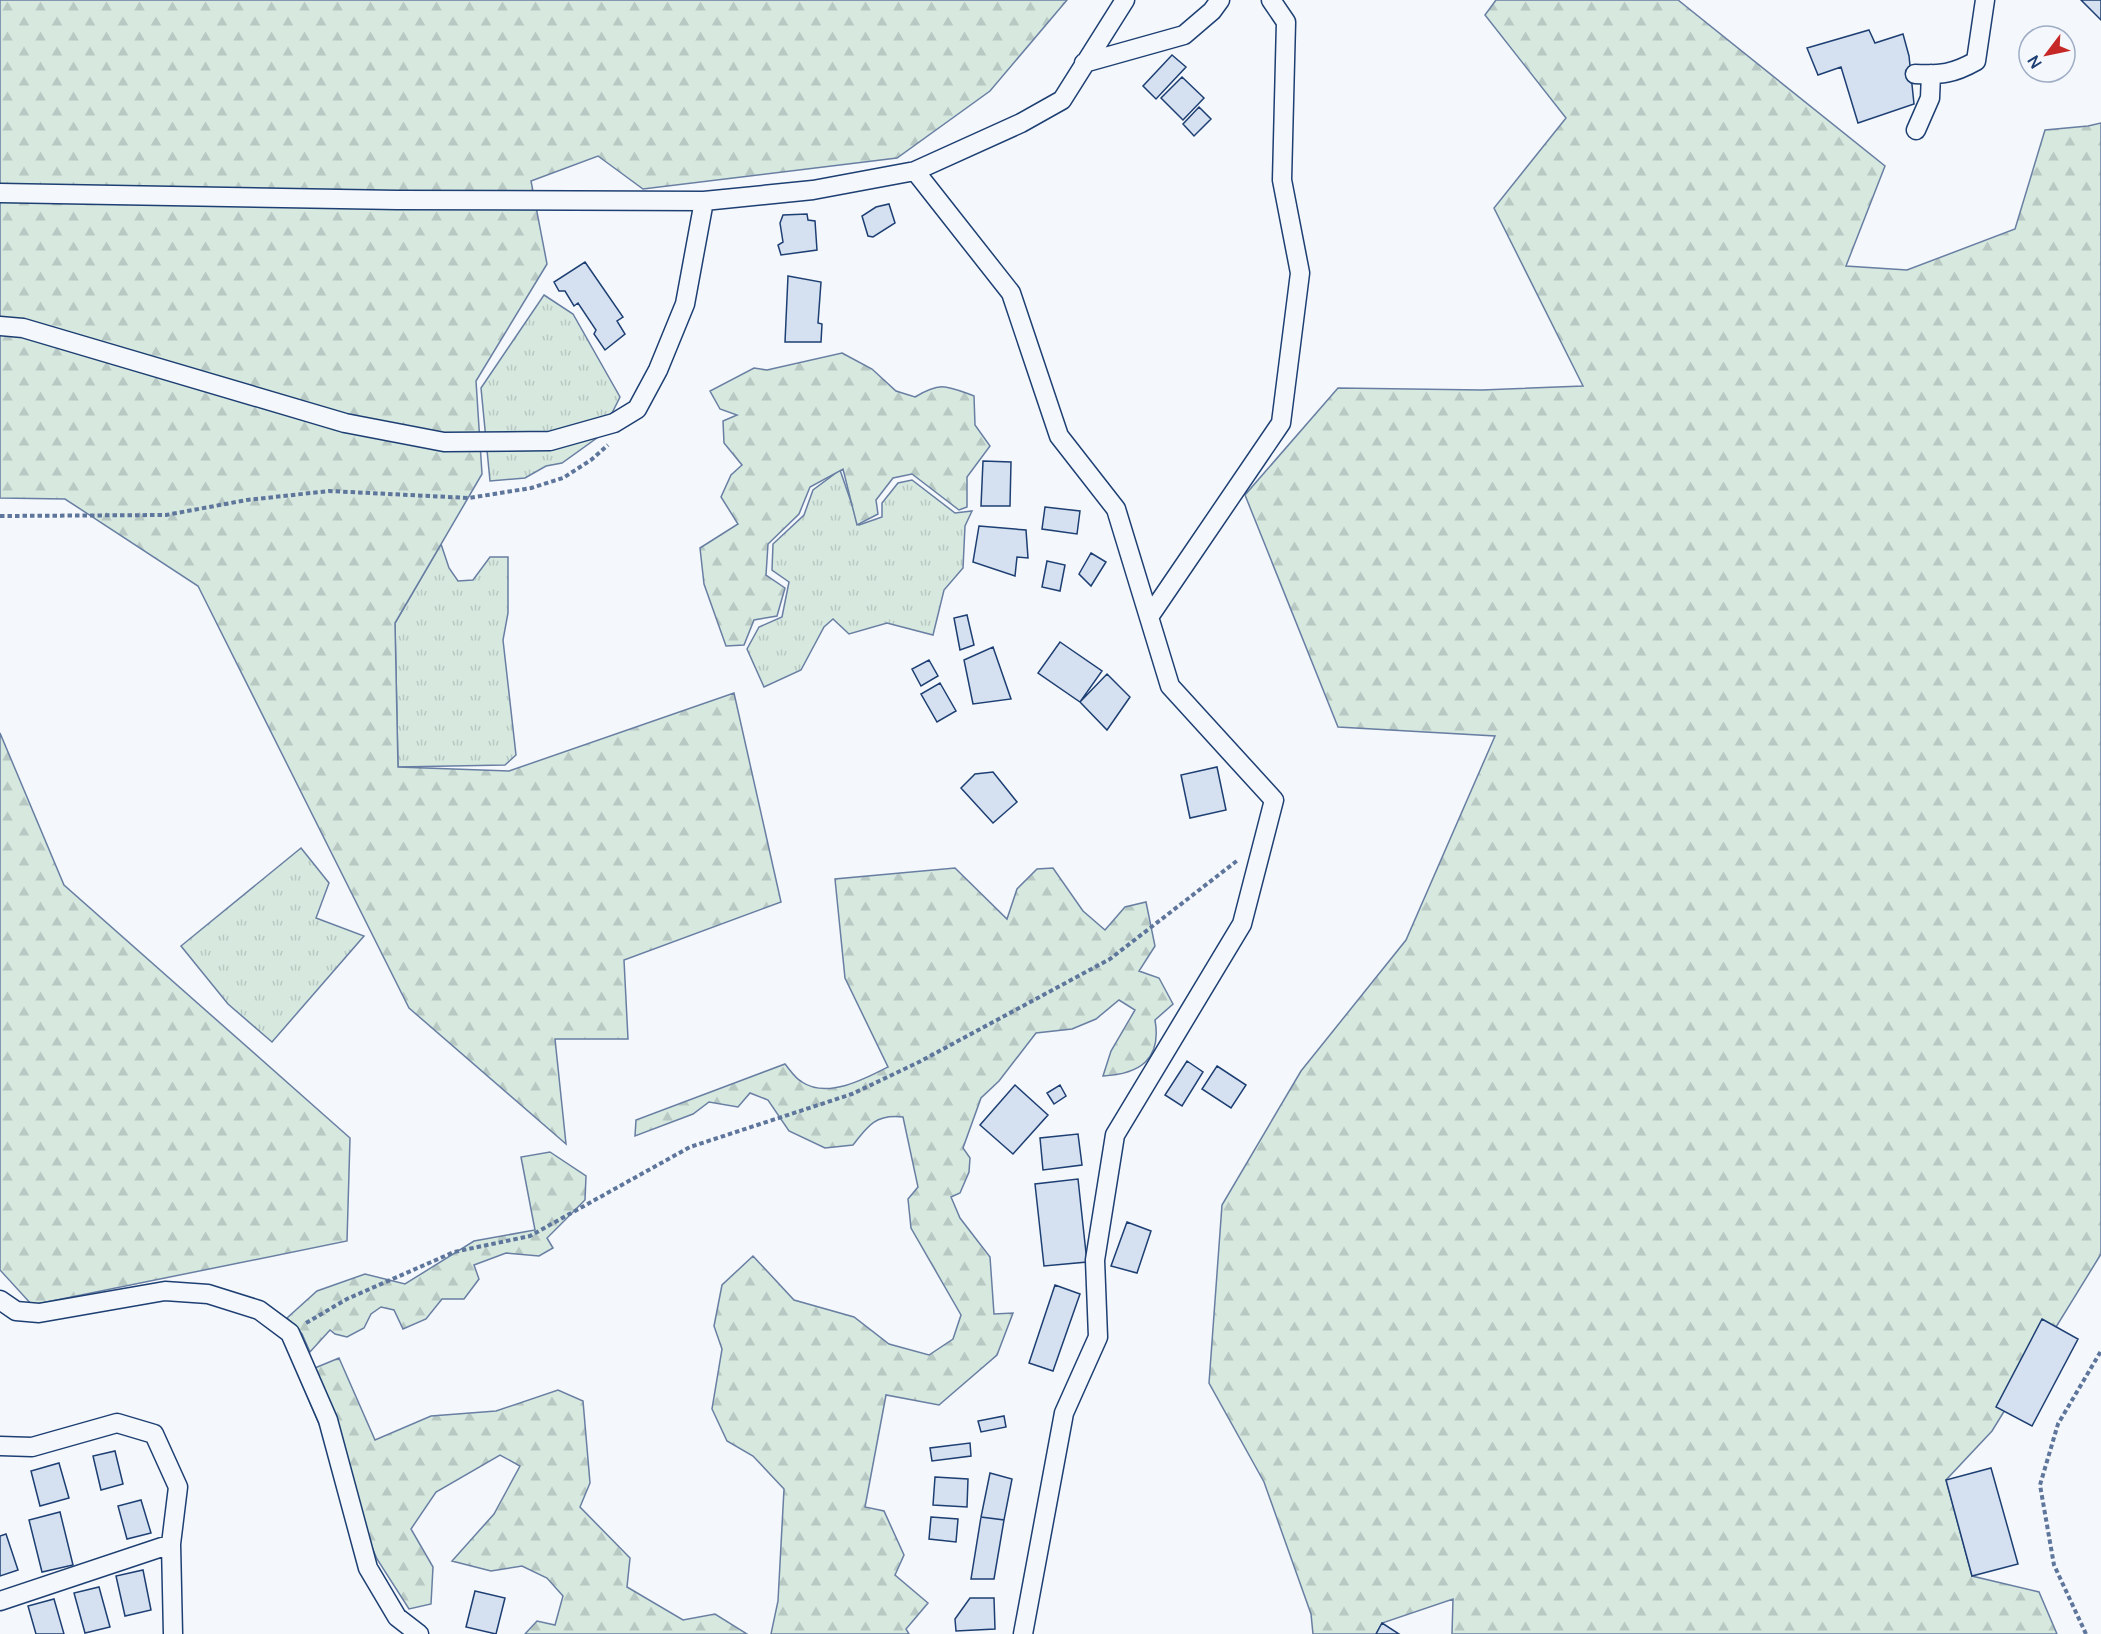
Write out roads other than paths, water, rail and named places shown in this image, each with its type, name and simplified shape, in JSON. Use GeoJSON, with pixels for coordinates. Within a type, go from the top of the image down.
{"type":"FeatureCollection","features":[{"type":"Feature","properties":{"kind":"street"},"geometry":{"type":"LineString","coordinates":[[0,193],[397,200],[704,201],[813,190],[915,171],[1021,123],[1062,100],[1125,0]]}},
{"type":"Feature","properties":{"kind":"street"},"geometry":{"type":"LineString","coordinates":[[1084,63],[1184,35],[1220,0]]}},
{"type":"Feature","properties":{"kind":"street"},"geometry":{"type":"LineString","coordinates":[[1149,617],[1281,423],[1300,273],[1282,180],[1286,22],[1271,0]]}},
{"type":"Feature","properties":{"kind":"street"},"geometry":{"type":"LineString","coordinates":[[1916,130],[1930,98],[1923,74],[1943,75],[1961,70],[1976,61],[1985,0]]}},
{"type":"Feature","properties":{"kind":"street"},"geometry":{"type":"LineString","coordinates":[[915,171],[1011,293],[1059,436],[1116,509],[1170,686],[1274,800],[1242,924],[1115,1136],[1095,1260],[1098,1337],[1064,1413],[1023,1634]]}},
{"type":"Feature","properties":{"kind":"street"},"geometry":{"type":"LineString","coordinates":[[0,326],[24,328],[345,423],[444,442],[550,441],[614,423],[637,409],[658,370],[685,304],[704,201]]}},
{"type":"Feature","properties":{"kind":"street"},"geometry":{"type":"LineString","coordinates":[[0,1300],[16,1311],[39,1313],[165,1291],[208,1294],[259,1310],[290,1333],[328,1420],[368,1569],[397,1617],[419,1634]]}},
{"type":"Feature","properties":{"kind":"street"},"geometry":{"type":"LineString","coordinates":[[0,1446],[32,1447],[117,1423],[154,1434],[178,1487],[171,1544],[174,1634]]}},
{"type":"Feature","properties":{"kind":"street"},"geometry":{"type":"LineString","coordinates":[[0,1601],[171,1544]]}}]}
